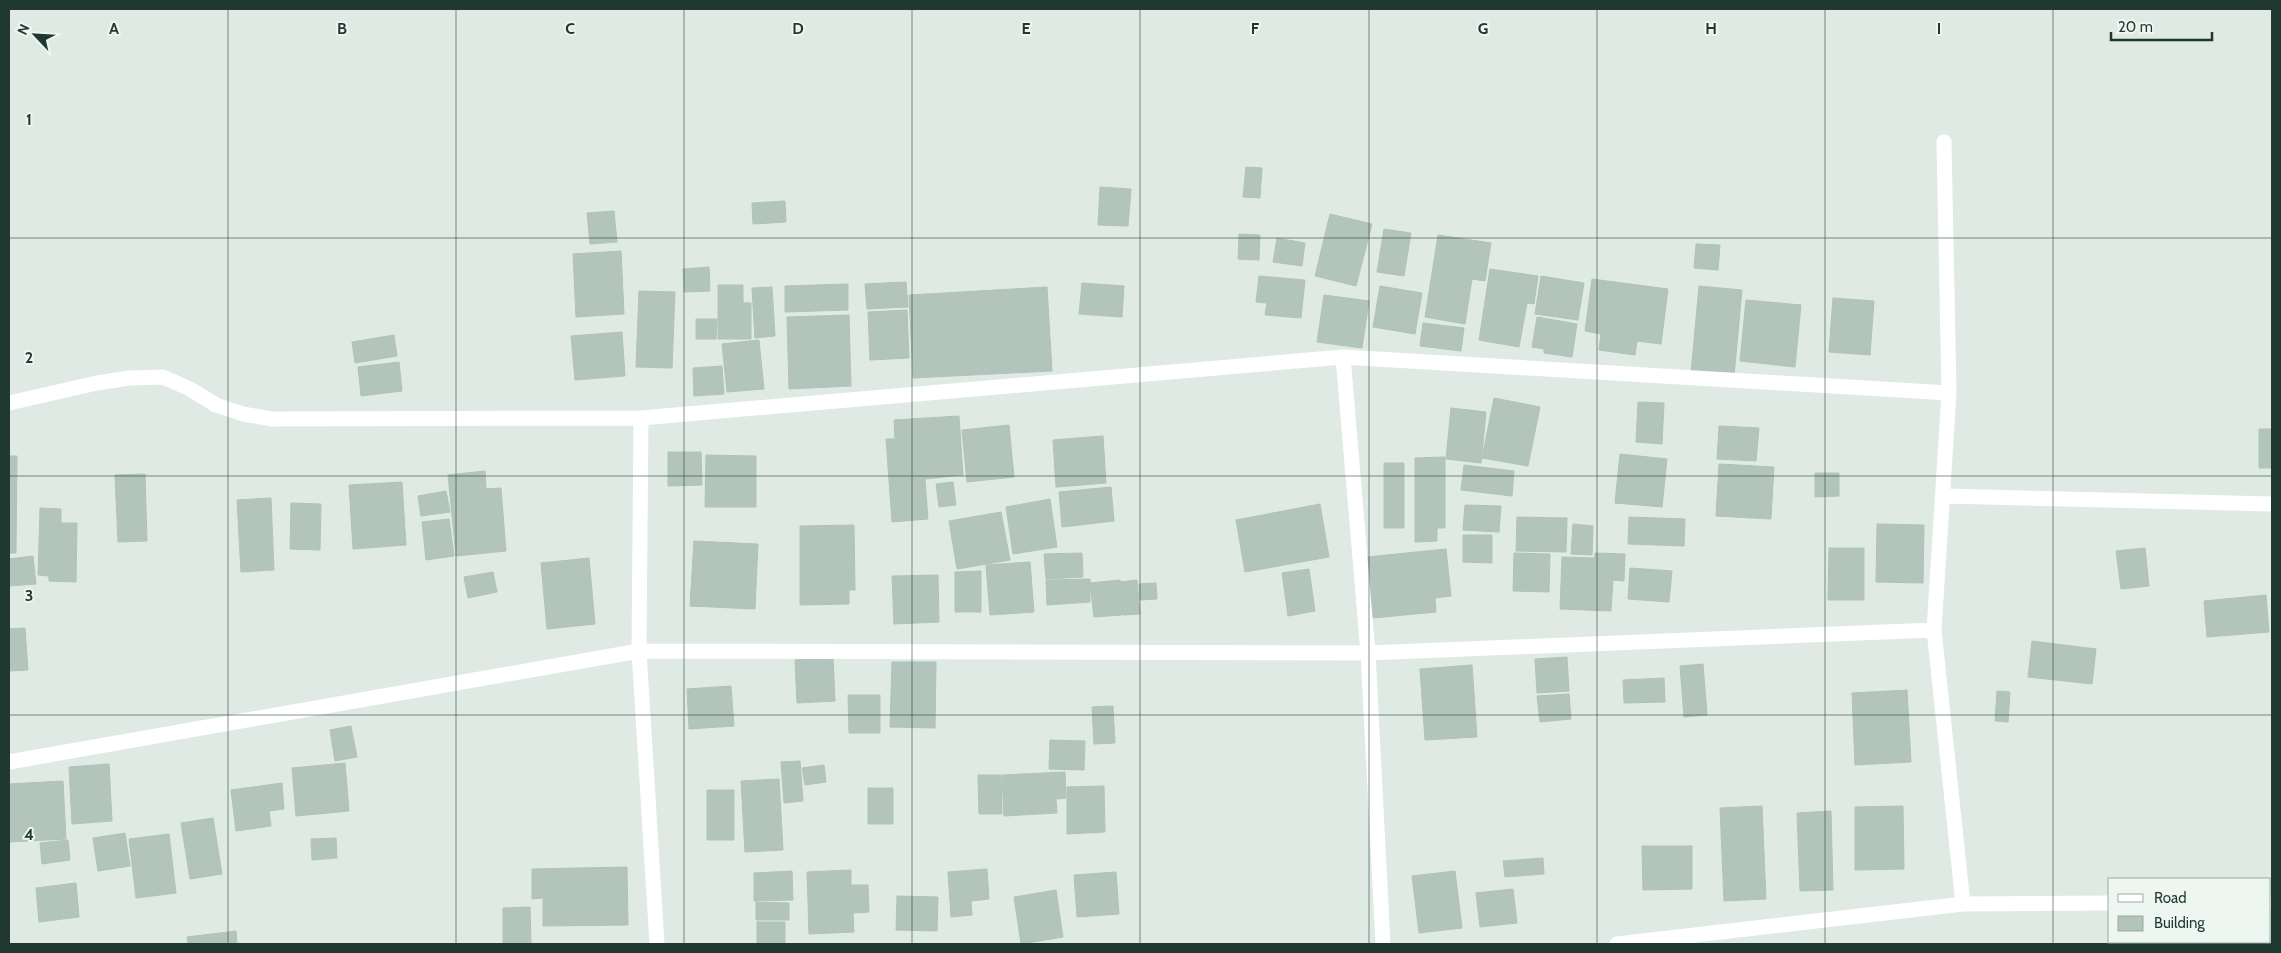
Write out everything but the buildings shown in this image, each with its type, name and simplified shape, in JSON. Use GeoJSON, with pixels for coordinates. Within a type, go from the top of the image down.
{"type":"FeatureCollection","features":[{"type":"Feature","properties":{"kind":"street"},"geometry":{"type":"LineString","coordinates":[[1944,142],[1949,393],[1944,496],[1934,630],[1963,904]]}},
{"type":"Feature","properties":{"kind":"street"},"geometry":{"type":"LineString","coordinates":[[9,403],[98,383],[130,378],[163,377],[216,405],[243,414],[272,418],[641,418],[1343,357],[1949,393]]}},
{"type":"Feature","properties":{"kind":"street"},"geometry":{"type":"LineString","coordinates":[[1343,357],[1368,653],[1383,944]]}},
{"type":"Feature","properties":{"kind":"street"},"geometry":{"type":"LineString","coordinates":[[641,418],[639,651],[656,944]]}},
{"type":"Feature","properties":{"kind":"street"},"geometry":{"type":"LineString","coordinates":[[1944,496],[2272,504]]}},
{"type":"Feature","properties":{"kind":"street"},"geometry":{"type":"LineString","coordinates":[[9,762],[639,651],[1368,653],[1934,630]]}},
{"type":"Feature","properties":{"kind":"street"},"geometry":{"type":"LineString","coordinates":[[1617,944],[1963,904],[2108,903]]}}]}
